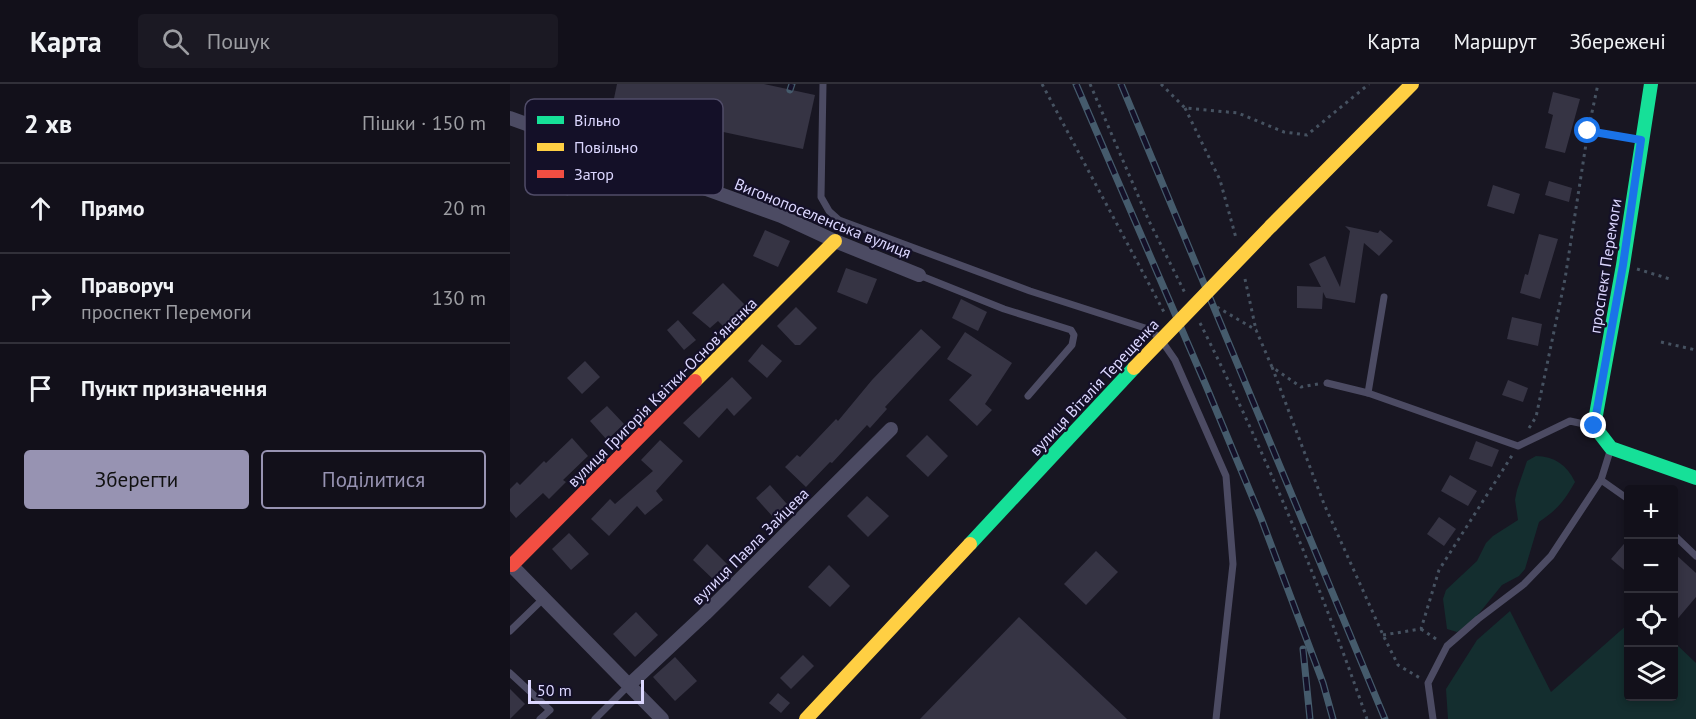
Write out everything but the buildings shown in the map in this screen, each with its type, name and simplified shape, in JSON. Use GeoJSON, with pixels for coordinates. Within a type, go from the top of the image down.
{"type":"FeatureCollection","features":[{"type":"Feature","properties":{"kind":"street","name":"вулиця Віталія Терещенка"},"geometry":{"type":"LineString","coordinates":[[806,719],[1134,368],[1412,84]]}},
{"type":"Feature","properties":{"kind":"street","name":"проспект Перемоги"},"geometry":{"type":"LineString","coordinates":[[1594,426],[1623,265],[1651,84]]}},
{"type":"Feature","properties":{"kind":"street","name":"Вигонопоселенська вулиця"},"geometry":{"type":"LineString","coordinates":[[722,195],[781,216],[835,241],[920,275]]}},
{"type":"Feature","properties":{"kind":"street","name":"вулиця Григорія Квітки-Основʼяненка"},"geometry":{"type":"LineString","coordinates":[[511,565],[835,241]]}},
{"type":"Feature","properties":{"kind":"street"},"geometry":{"type":"LineString","coordinates":[[1594,426],[1611,448],[1696,478]]}},
{"type":"Feature","properties":{"kind":"street","name":"вулиця Павла Зайцева"},"geometry":{"type":"LineString","coordinates":[[629,685],[705,614],[891,429]]}},
{"type":"Feature","properties":{"kind":"street"},"geometry":{"type":"LineString","coordinates":[[511,565],[662,719]]}},
{"type":"Feature","properties":{"kind":"lane"},"geometry":{"type":"LineString","coordinates":[[823,84],[821,197],[829,211],[839,220],[1030,291],[1145,327],[1159,337],[1175,360],[1226,476],[1233,564],[1216,719]]}},
{"type":"Feature","properties":{"kind":"lane"},"geometry":{"type":"LineString","coordinates":[[920,275],[1004,309],[1071,330],[1074,335],[1072,345],[1028,396]]}},
{"type":"Feature","properties":{"kind":"lane"},"geometry":{"type":"LineString","coordinates":[[1368,393],[1384,297]]}},
{"type":"Feature","properties":{"kind":"lane"},"geometry":{"type":"LineString","coordinates":[[1327,382],[1368,393],[1518,446],[1570,421],[1594,426]]}},
{"type":"Feature","properties":{"kind":"lane"},"geometry":{"type":"LineString","coordinates":[[1433,719],[1428,683],[1447,646],[1524,584],[1551,556],[1601,480],[1611,448]]}},
{"type":"Feature","properties":{"kind":"lane"},"geometry":{"type":"LineString","coordinates":[[1601,480],[1624,496]]}},
{"type":"Feature","properties":{"kind":"lane"},"geometry":{"type":"LineString","coordinates":[[1678,539],[1696,556]]}},
{"type":"Feature","properties":{"kind":"lane"},"geometry":{"type":"LineString","coordinates":[[510,631],[544,598]]}},
{"type":"Feature","properties":{"kind":"lane"},"geometry":{"type":"LineString","coordinates":[[510,673],[550,710],[540,719]]}},
{"type":"Feature","properties":{"kind":"lane"},"geometry":{"type":"LineString","coordinates":[[595,719],[629,685]]}},
{"type":"Feature","properties":{"kind":"path"},"geometry":{"type":"LineString","coordinates":[[1042,84],[1164,312]]}},
{"type":"Feature","properties":{"kind":"path"},"geometry":{"type":"LineString","coordinates":[[1090,84],[1149,221],[1185,294]]}},
{"type":"Feature","properties":{"kind":"path"},"geometry":{"type":"LineString","coordinates":[[1161,84],[1185,108],[1220,180],[1238,249]]}},
{"type":"Feature","properties":{"kind":"path"},"geometry":{"type":"LineString","coordinates":[[1185,108],[1238,113],[1284,132],[1307,135],[1369,84]]}},
{"type":"Feature","properties":{"kind":"path"},"geometry":{"type":"LineString","coordinates":[[1421,629],[1439,570],[1536,417],[1565,279],[1588,131],[1598,84]]}},
{"type":"Feature","properties":{"kind":"path"},"geometry":{"type":"LineString","coordinates":[[1588,131],[1641,140]]}},
{"type":"Feature","properties":{"kind":"path"},"geometry":{"type":"LineString","coordinates":[[1623,265],[1670,279]]}},
{"type":"Feature","properties":{"kind":"path"},"geometry":{"type":"LineString","coordinates":[[1243,272],[1256,330],[1324,504],[1398,664],[1428,683]]}},
{"type":"Feature","properties":{"kind":"path"},"geometry":{"type":"LineString","coordinates":[[1180,284],[1190,290]]}},
{"type":"Feature","properties":{"kind":"path"},"geometry":{"type":"LineString","coordinates":[[1210,302],[1256,330]]}},
{"type":"Feature","properties":{"kind":"path"},"geometry":{"type":"LineString","coordinates":[[1196,315],[1232,387],[1283,505],[1344,655],[1367,719]]}},
{"type":"Feature","properties":{"kind":"path"},"geometry":{"type":"LineString","coordinates":[[1661,342],[1696,350]]}},
{"type":"Feature","properties":{"kind":"path"},"geometry":{"type":"LineString","coordinates":[[1272,367],[1301,387],[1327,382]]}},
{"type":"Feature","properties":{"kind":"path"},"geometry":{"type":"LineString","coordinates":[[1383,635],[1421,629],[1447,646]]}},
{"type":"Feature","properties":{"kind":"green space"},"geometry":{"type":"Polygon","coordinates":[[[1536,456],[1549,458],[1559,463],[1575,482],[1560,504],[1539,522],[1525,569],[1519,576],[1502,585],[1472,622],[1457,632],[1447,629],[1443,599],[1446,590],[1477,561],[1486,543],[1493,536],[1518,520],[1515,500],[1517,490],[1527,461],[1536,456]]]}},
{"type":"Feature","properties":{"kind":"green space"},"geometry":{"type":"Polygon","coordinates":[[[1510,611],[1551,692],[1624,628],[1624,701],[1678,701],[1678,646],[1696,663],[1696,719],[1448,719],[1446,689],[1477,640],[1510,611]]]}},
{"type":"Feature","properties":{"kind":"railway"},"geometry":{"type":"LineString","coordinates":[[790,90],[792,84]]}},
{"type":"Feature","properties":{"kind":"railway"},"geometry":{"type":"LineString","coordinates":[[1076,84],[1261,518],[1323,683],[1333,719]]}},
{"type":"Feature","properties":{"kind":"railway"},"geometry":{"type":"LineString","coordinates":[[1121,84],[1385,719]]}},
{"type":"Feature","properties":{"kind":"railway"},"geometry":{"type":"LineString","coordinates":[[1303,649],[1310,719]]}},
{"type":"Feature","properties":{"kind":"traffic: fast"},"geometry":{"type":"LineString","coordinates":[[1651,84],[1623,265],[1594,426],[1611,448],[1696,478]]}},
{"type":"Feature","properties":{"kind":"traffic: fast"},"geometry":{"type":"LineString","coordinates":[[970,544],[1134,368]]}},
{"type":"Feature","properties":{"kind":"traffic: slow"},"geometry":{"type":"LineString","coordinates":[[1271,226],[1412,84]]}},
{"type":"Feature","properties":{"kind":"traffic: slow"},"geometry":{"type":"LineString","coordinates":[[1134,368],[1271,226]]}},
{"type":"Feature","properties":{"kind":"traffic: slow"},"geometry":{"type":"LineString","coordinates":[[695,381],[835,241]]}},
{"type":"Feature","properties":{"kind":"traffic: slow"},"geometry":{"type":"LineString","coordinates":[[806,719],[970,544]]}},
{"type":"Feature","properties":{"kind":"traffic: jam"},"geometry":{"type":"LineString","coordinates":[[512,565],[695,381]]}},
{"type":"Feature","properties":{"kind":"route"},"geometry":{"type":"LineString","coordinates":[[1588,131],[1641,140],[1623,265],[1594,426]]}}]}
